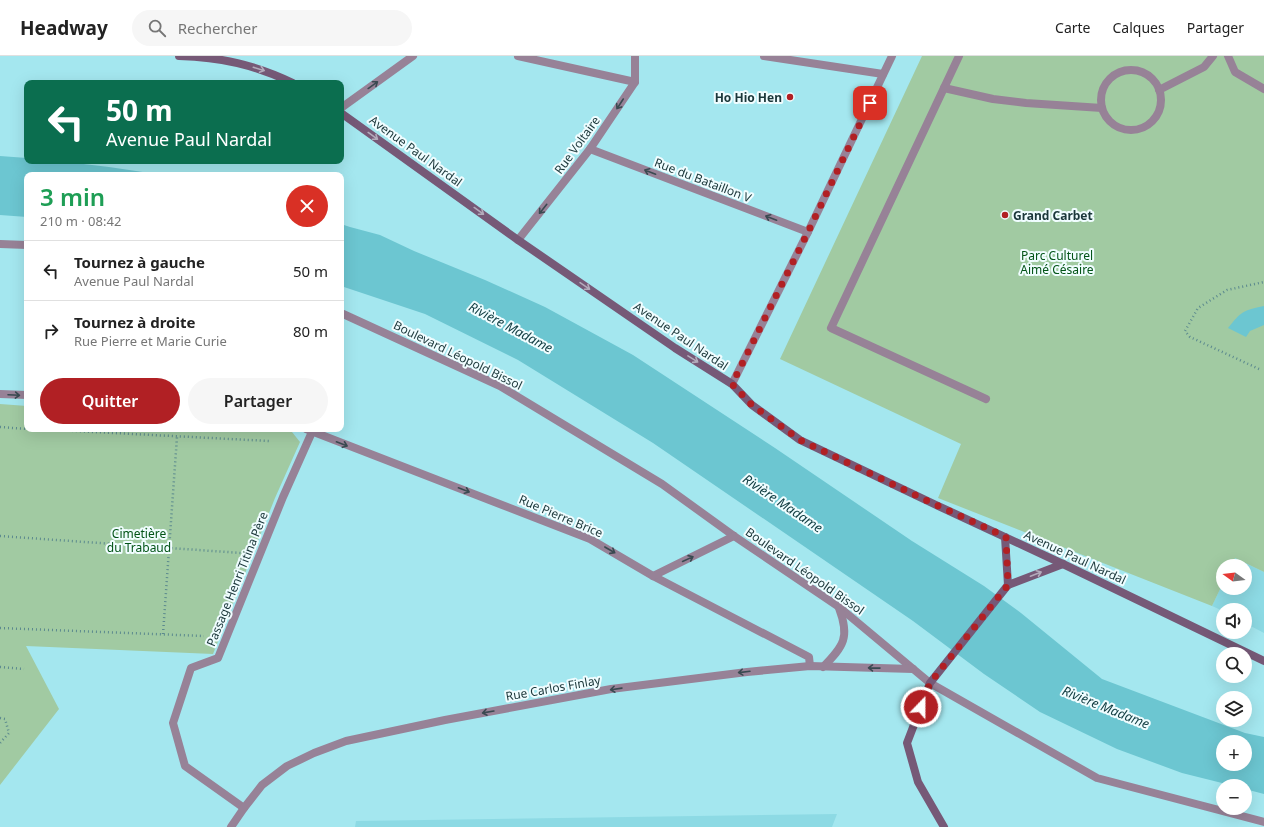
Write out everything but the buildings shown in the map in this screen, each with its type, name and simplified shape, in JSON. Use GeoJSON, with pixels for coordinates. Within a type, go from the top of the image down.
{"type":"FeatureCollection","features":[{"type":"Feature","properties":{"kind":"main road"},"geometry":{"type":"LineString","coordinates":[[179,56],[199,57],[239,63],[272,73],[287,80]]}},
{"type":"Feature","properties":{"kind":"main road","name":"Avenue Paul Nardal"},"geometry":{"type":"LineString","coordinates":[[344,115],[518,240],[675,348],[732,384],[752,405],[800,440],[1264,661]]}},
{"type":"Feature","properties":{"kind":"main road"},"geometry":{"type":"LineString","coordinates":[[1006,537],[1008,585]]}},
{"type":"Feature","properties":{"kind":"main road"},"geometry":{"type":"LineString","coordinates":[[944,827],[918,782],[906,743],[930,683],[1008,585],[1063,564]]}},
{"type":"Feature","properties":{"kind":"street"},"geometry":{"type":"LineString","coordinates":[[344,106],[412,56]]}},
{"type":"Feature","properties":{"kind":"street"},"geometry":{"type":"LineString","coordinates":[[518,56],[635,82],[635,56]]}},
{"type":"Feature","properties":{"kind":"street"},"geometry":{"type":"LineString","coordinates":[[764,56],[884,74]]}},
{"type":"Feature","properties":{"kind":"street"},"geometry":{"type":"LineString","coordinates":[[732,384],[808,232],[892,56]]}},
{"type":"Feature","properties":{"kind":"street"},"geometry":{"type":"LineString","coordinates":[[959,56],[832,328],[986,399]]}},
{"type":"Feature","properties":{"kind":"street"},"geometry":{"type":"LineString","coordinates":[[1159,90],[1204,67],[1213,56]]}},
{"type":"Feature","properties":{"kind":"street"},"geometry":{"type":"LineString","coordinates":[[1228,56],[1235,72],[1264,89]]}},
{"type":"Feature","properties":{"kind":"street"},"geometry":{"type":"LineString","coordinates":[[1138,71],[1147,75],[1154,81],[1159,90],[1161,100],[1160,109],[1152,121],[1140,129],[1130,130],[1112,124],[1102,108],[1104,88],[1110,80],[1123,72],[1138,71]]}},
{"type":"Feature","properties":{"kind":"street","name":"Rue Voltaire"},"geometry":{"type":"LineString","coordinates":[[518,240],[590,149],[635,82]]}},
{"type":"Feature","properties":{"kind":"street"},"geometry":{"type":"LineString","coordinates":[[944,88],[993,99],[1026,103],[1102,108]]}},
{"type":"Feature","properties":{"kind":"street","name":"Rue du Bataillon V"},"geometry":{"type":"LineString","coordinates":[[590,149],[808,232]]}},
{"type":"Feature","properties":{"kind":"street"},"geometry":{"type":"LineString","coordinates":[[0,244],[24,245]]}},
{"type":"Feature","properties":{"kind":"street","name":"Boulevard Léopold Bissol"},"geometry":{"type":"LineString","coordinates":[[344,314],[500,386],[662,484],[734,536],[839,607],[930,683],[1097,778],[1264,822]]}},
{"type":"Feature","properties":{"kind":"street"},"geometry":{"type":"LineString","coordinates":[[0,394],[24,395]]}},
{"type":"Feature","properties":{"kind":"street","name":"Passage Henri Titina Père"},"geometry":{"type":"LineString","coordinates":[[244,808],[185,766],[173,723],[191,668],[218,658],[308,432]]}},
{"type":"Feature","properties":{"kind":"street","name":"Rue Pierre Brice"},"geometry":{"type":"LineString","coordinates":[[314,432],[590,539],[653,576],[809,657],[810,666]]}},
{"type":"Feature","properties":{"kind":"street"},"geometry":{"type":"LineString","coordinates":[[653,576],[734,536]]}},
{"type":"Feature","properties":{"kind":"street"},"geometry":{"type":"LineString","coordinates":[[824,667],[838,652],[845,638],[844,621],[839,607]]}},
{"type":"Feature","properties":{"kind":"street","name":"Rue Carlos Finlay"},"geometry":{"type":"LineString","coordinates":[[231,827],[262,785],[287,766],[314,753],[346,741],[445,720],[611,689],[747,672],[810,666],[913,669]]}},
{"type":"Feature","properties":{"kind":"path"},"geometry":{"type":"LineString","coordinates":[[1259,369],[1190,337],[1185,331],[1198,308],[1228,290],[1264,282]]}},
{"type":"Feature","properties":{"kind":"path"},"geometry":{"type":"LineString","coordinates":[[0,427],[24,428]]}},
{"type":"Feature","properties":{"kind":"path"},"geometry":{"type":"LineString","coordinates":[[94,432],[269,441]]}},
{"type":"Feature","properties":{"kind":"path"},"geometry":{"type":"LineString","coordinates":[[163,634],[177,437]]}},
{"type":"Feature","properties":{"kind":"path"},"geometry":{"type":"LineString","coordinates":[[0,536],[260,554]]}},
{"type":"Feature","properties":{"kind":"path"},"geometry":{"type":"LineString","coordinates":[[0,628],[204,636]]}},
{"type":"Feature","properties":{"kind":"path"},"geometry":{"type":"LineString","coordinates":[[0,667],[24,668]]}},
{"type":"Feature","properties":{"kind":"path"},"geometry":{"type":"LineString","coordinates":[[0,718],[5,719],[9,733],[0,743]]}},
{"type":"Feature","properties":{"kind":"shaded area"},"geometry":{"type":"Polygon","coordinates":[[[1252,566],[1264,572],[1264,633],[1252,627],[1252,603],[1216,603],[1216,608],[1212,606],[1217,595],[1252,595],[1252,566]]]}},
{"type":"Feature","properties":{"kind":"shaded area"},"geometry":{"type":"Polygon","coordinates":[[[837,814],[832,827],[355,827],[356,821],[837,814]]]}},
{"type":"Feature","properties":{"kind":"green space","name":"Parc Culturel Aimé Césaire"},"geometry":{"type":"Polygon","coordinates":[[[922,56],[1264,56],[1264,572],[1252,566],[1252,559],[1216,559],[1216,595],[1217,595],[1212,606],[938,498],[961,444],[780,359],[922,56]]]}},
{"type":"Feature","properties":{"kind":"green space","name":"Cimetière du Trabaud"},"geometry":{"type":"Polygon","coordinates":[[[0,404],[24,406],[24,432],[292,432],[300,442],[275,498],[213,654],[26,646],[59,709],[0,785],[0,404]]]}},
{"type":"Feature","properties":{"kind":"water"},"geometry":{"type":"Polygon","coordinates":[[[0,156],[24,158],[24,164],[84,164],[143,172],[24,172],[24,217],[0,215],[0,156]]]}},
{"type":"Feature","properties":{"kind":"water","name":"Rivière Madame"},"geometry":{"type":"Polygon","coordinates":[[[344,225],[380,235],[414,251],[485,280],[545,307],[633,355],[775,448],[912,541],[984,586],[1021,613],[1102,679],[1216,722],[1216,727],[1229,727],[1245,733],[1264,737],[1264,794],[1252,791],[1252,779],[1216,779],[1216,782],[1182,773],[1117,749],[1040,712],[984,674],[913,621],[653,443],[518,360],[425,314],[344,287],[344,225]]]}},
{"type":"Feature","properties":{"kind":"water"},"geometry":{"type":"Polygon","coordinates":[[[1264,306],[1264,325],[1250,331],[1246,337],[1228,328],[1243,312],[1264,306]]]}},
{"type":"Feature","properties":{"kind":"place","name":"Ho Hio Hen"},"geometry":{"type":"Point","coordinates":[790,97]}},
{"type":"Feature","properties":{"kind":"place","name":"Grand Carbet"},"geometry":{"type":"Point","coordinates":[1005,215]}},
{"type":"Feature","properties":{"kind":"route"},"geometry":{"type":"LineString","coordinates":[[870,103],[808,232],[732,384],[752,405],[800,440],[1006,537],[1008,585],[930,683],[921,707]]}}]}
